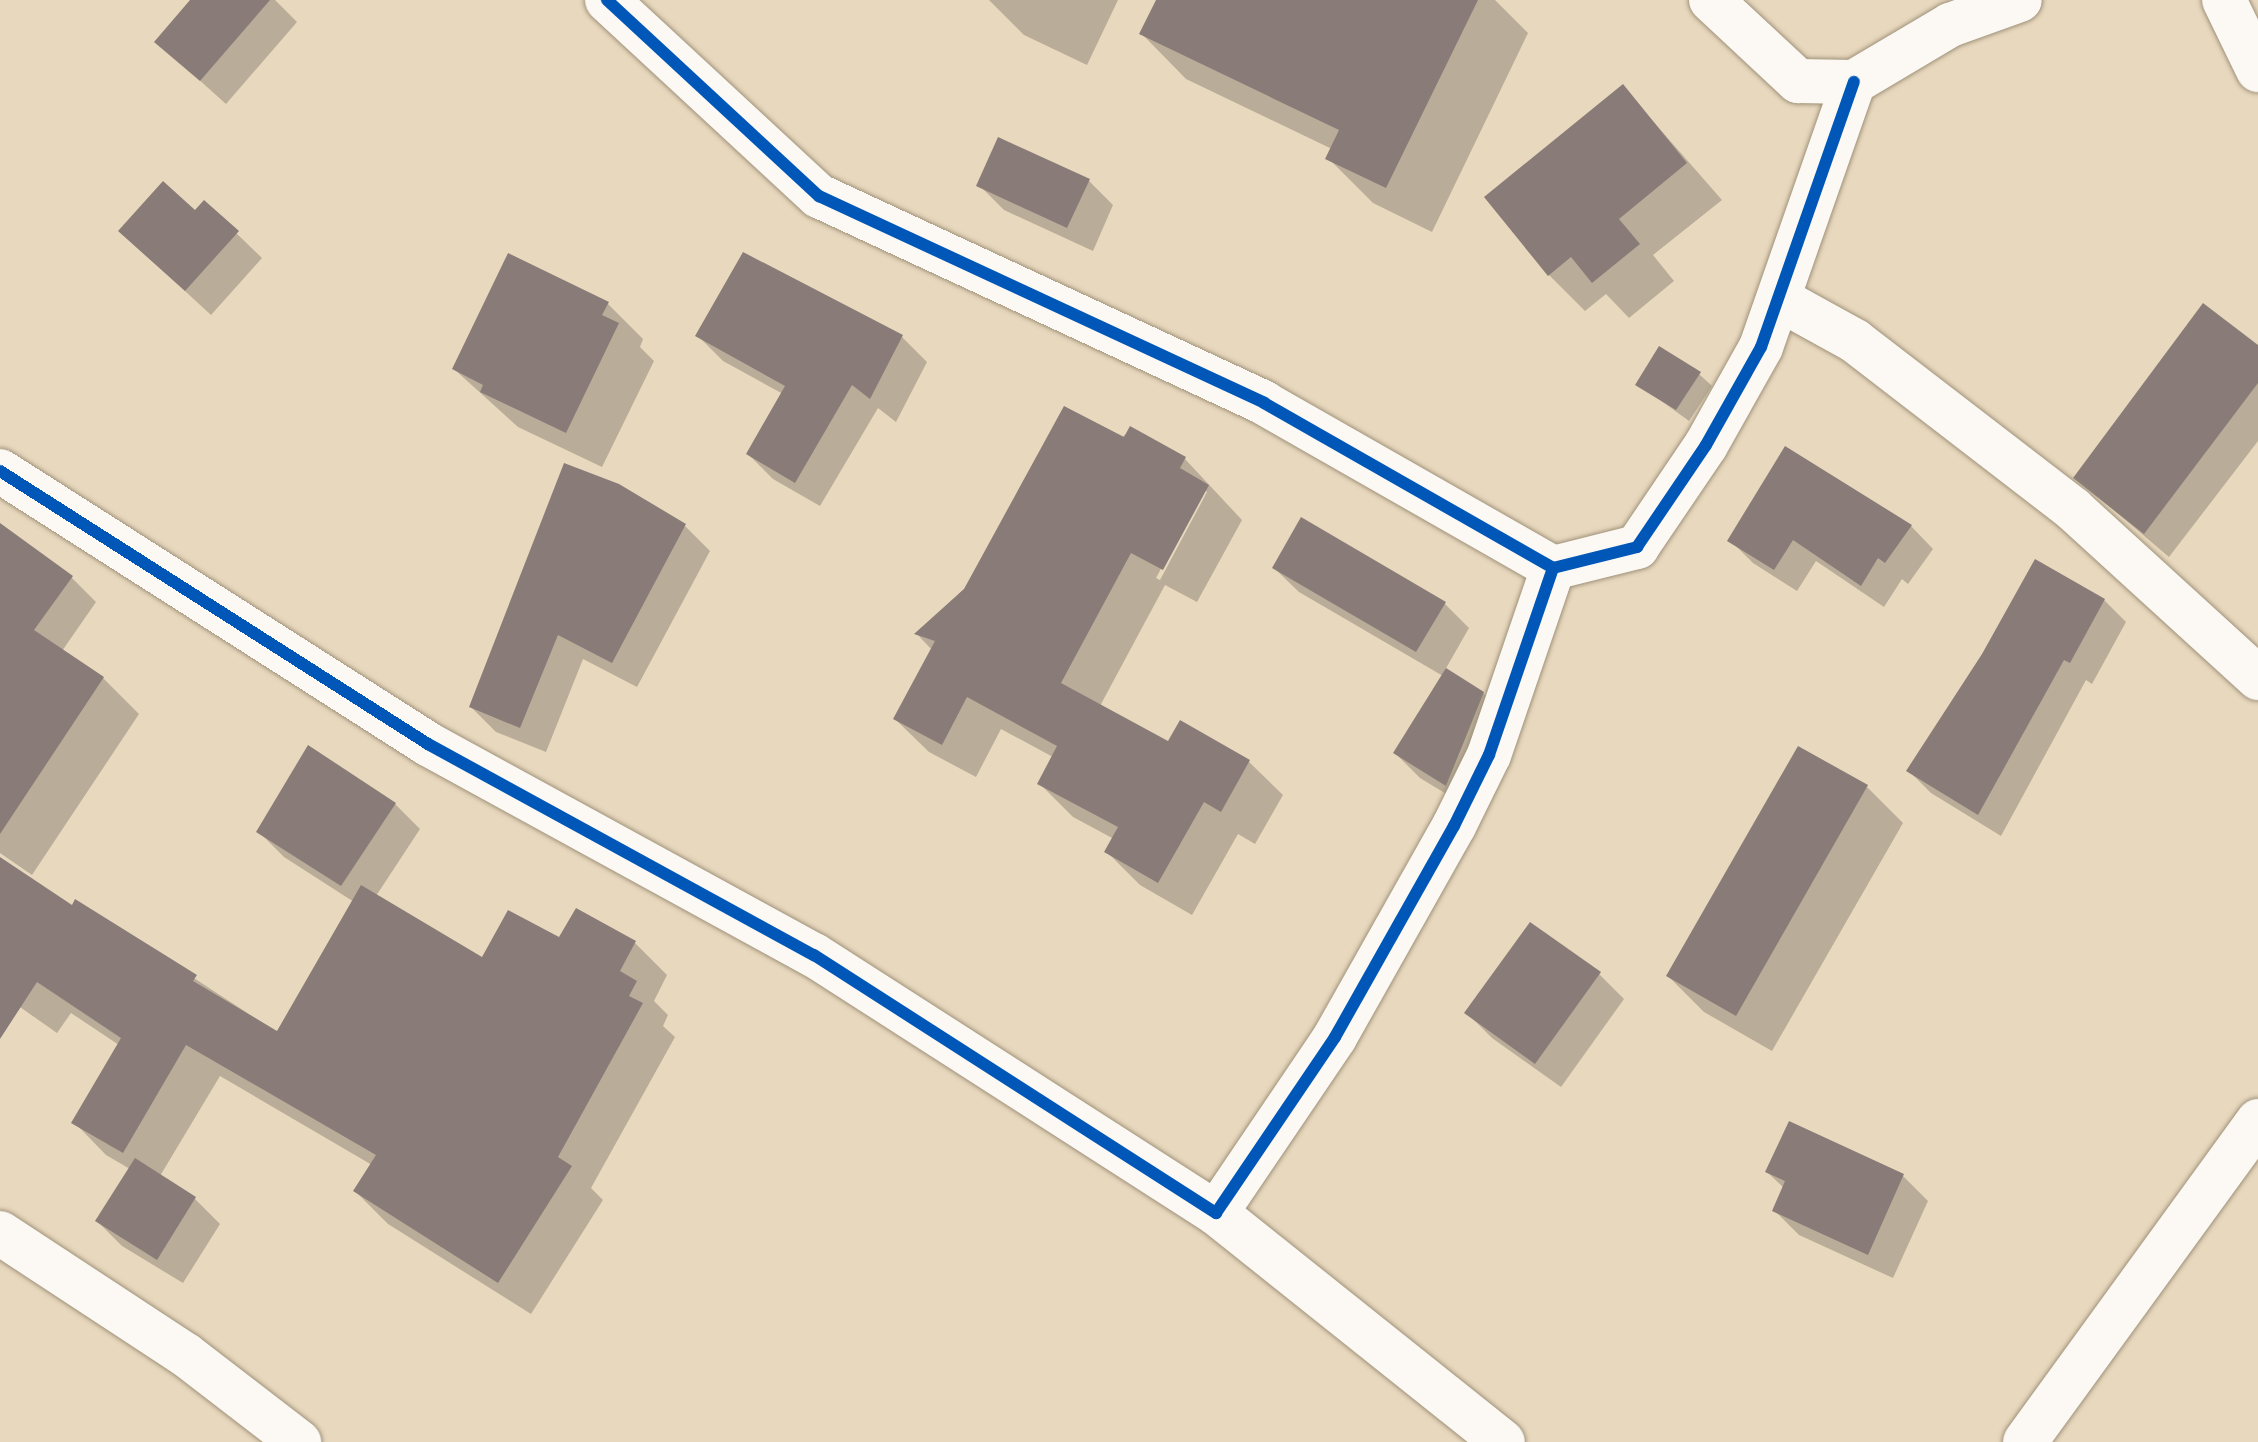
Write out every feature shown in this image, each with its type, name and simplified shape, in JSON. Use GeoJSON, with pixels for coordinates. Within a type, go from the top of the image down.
{"type":"FeatureCollection","features":[{"type":"Feature","properties":{"kind":"street"},"geometry":{"type":"LineString","coordinates":[[607,0],[819,196],[1264,403],[1553,568],[1637,547],[1706,445],[1761,347],[1854,82]]}},
{"type":"Feature","properties":{"kind":"street"},"geometry":{"type":"LineString","coordinates":[[1711,0],[1798,81],[1854,82],[1950,25],[2020,0]]}},
{"type":"Feature","properties":{"kind":"street"},"geometry":{"type":"LineString","coordinates":[[2224,0],[2258,70]]}},
{"type":"Feature","properties":{"kind":"street"},"geometry":{"type":"LineString","coordinates":[[1779,299],[1855,341],[2073,509],[2258,678]]}},
{"type":"Feature","properties":{"kind":"street"},"geometry":{"type":"LineString","coordinates":[[0,471],[428,744],[826,962],[1216,1213],[1503,1442]]}},
{"type":"Feature","properties":{"kind":"street"},"geometry":{"type":"LineString","coordinates":[[1216,1213],[1335,1037],[1454,826],[1489,755],[1553,568]]}},
{"type":"Feature","properties":{"kind":"street"},"geometry":{"type":"LineString","coordinates":[[2025,1442],[2258,1121]]}},
{"type":"Feature","properties":{"kind":"street"},"geometry":{"type":"LineString","coordinates":[[0,1233],[186,1355],[299,1442]]}},
{"type":"Feature","properties":{"kind":"building"},"geometry":{"type":"Polygon","coordinates":[[[190,0],[270,0],[200,81],[154,42],[190,0]]]}},
{"type":"Feature","properties":{"kind":"building"},"geometry":{"type":"Polygon","coordinates":[[[1156,0],[1478,0],[1386,188],[1325,159],[1339,130],[1139,34],[1156,0]]]}},
{"type":"Feature","properties":{"kind":"building"},"geometry":{"type":"Polygon","coordinates":[[[1623,84],[1687,163],[1619,219],[1640,244],[1592,283],[1571,257],[1548,276],[1484,197],[1623,84]]]}},
{"type":"Feature","properties":{"kind":"building"},"geometry":{"type":"Polygon","coordinates":[[[998,137],[1090,179],[1067,228],[976,186],[998,137]]]}},
{"type":"Feature","properties":{"kind":"building"},"geometry":{"type":"Polygon","coordinates":[[[163,181],[195,210],[204,200],[239,231],[185,291],[118,231],[163,181]]]}},
{"type":"Feature","properties":{"kind":"building"},"geometry":{"type":"Polygon","coordinates":[[[743,252],[903,335],[870,399],[852,385],[795,483],[746,454],[785,386],[695,336],[743,252]]]}},
{"type":"Feature","properties":{"kind":"building"},"geometry":{"type":"Polygon","coordinates":[[[508,253],[609,302],[602,315],[619,323],[566,433],[480,392],[483,385],[452,369],[508,253]]]}},
{"type":"Feature","properties":{"kind":"building"},"geometry":{"type":"Polygon","coordinates":[[[2203,303],[2258,345],[2258,383],[2144,534],[2073,478],[2203,303]]]}},
{"type":"Feature","properties":{"kind":"building"},"geometry":{"type":"Polygon","coordinates":[[[1659,346],[1701,372],[1676,410],[1635,385],[1659,346]]]}},
{"type":"Feature","properties":{"kind":"building"},"geometry":{"type":"Polygon","coordinates":[[[1064,406],[1124,437],[1130,426],[1186,457],[1180,468],[1209,485],[1163,570],[1131,553],[1061,683],[1168,741],[1180,720],[1250,760],[1221,812],[1204,802],[1158,883],[1104,852],[1118,827],[1037,784],[1057,746],[967,697],[942,745],[893,719],[935,641],[914,634],[964,589],[1064,406]]]}},
{"type":"Feature","properties":{"kind":"building"},"geometry":{"type":"Polygon","coordinates":[[[1785,446],[1912,525],[1885,563],[1878,558],[1861,586],[1793,540],[1774,570],[1727,541],[1785,446]]]}},
{"type":"Feature","properties":{"kind":"building"},"geometry":{"type":"Polygon","coordinates":[[[564,463],[619,484],[686,524],[612,663],[558,635],[520,728],[469,707],[564,463]]]}},
{"type":"Feature","properties":{"kind":"building"},"geometry":{"type":"Polygon","coordinates":[[[1301,517],[1446,602],[1416,652],[1272,568],[1301,517]]]}},
{"type":"Feature","properties":{"kind":"building"},"geometry":{"type":"Polygon","coordinates":[[[0,523],[73,576],[34,630],[104,677],[0,834],[0,523]]]}},
{"type":"Feature","properties":{"kind":"building"},"geometry":{"type":"Polygon","coordinates":[[[2035,559],[2105,599],[2070,663],[2064,660],[1978,815],[1906,771],[1982,654],[2035,559]]]}},
{"type":"Feature","properties":{"kind":"building"},"geometry":{"type":"Polygon","coordinates":[[[1446,668],[1484,692],[1446,786],[1393,753],[1446,668]]]}},
{"type":"Feature","properties":{"kind":"building"},"geometry":{"type":"Polygon","coordinates":[[[308,745],[396,803],[341,886],[256,832],[308,745]]]}},
{"type":"Feature","properties":{"kind":"building"},"geometry":{"type":"Polygon","coordinates":[[[1798,746],[1868,785],[1736,1016],[1666,976],[1798,746]]]}},
{"type":"Feature","properties":{"kind":"building"},"geometry":{"type":"Polygon","coordinates":[[[0,857],[72,905],[75,899],[197,975],[193,981],[277,1031],[361,885],[482,957],[508,910],[559,937],[576,908],[636,941],[620,971],[637,981],[629,996],[643,1003],[558,1157],[572,1166],[498,1283],[353,1191],[376,1155],[186,1045],[123,1153],[71,1123],[121,1038],[37,982],[0,1039],[0,857]]]}},
{"type":"Feature","properties":{"kind":"building"},"geometry":{"type":"Polygon","coordinates":[[[1530,922],[1601,972],[1535,1064],[1464,1013],[1530,922]]]}},
{"type":"Feature","properties":{"kind":"building"},"geometry":{"type":"Polygon","coordinates":[[[1789,1121],[1904,1174],[1868,1255],[1772,1211],[1785,1181],[1765,1172],[1789,1121]]]}},
{"type":"Feature","properties":{"kind":"building"},"geometry":{"type":"Polygon","coordinates":[[[135,1158],[196,1197],[157,1260],[95,1221],[135,1158]]]}},
{"type":"Feature","properties":{"kind":"cycle path"},"geometry":{"type":"LineString","coordinates":[[607,0],[819,196],[1264,403],[1553,568],[1637,547],[1706,445],[1761,347],[1854,82]]}},
{"type":"Feature","properties":{"kind":"cycle path"},"geometry":{"type":"LineString","coordinates":[[0,471],[428,744],[814,955],[1216,1213],[1335,1037],[1454,826],[1489,755],[1553,568]]}}]}
